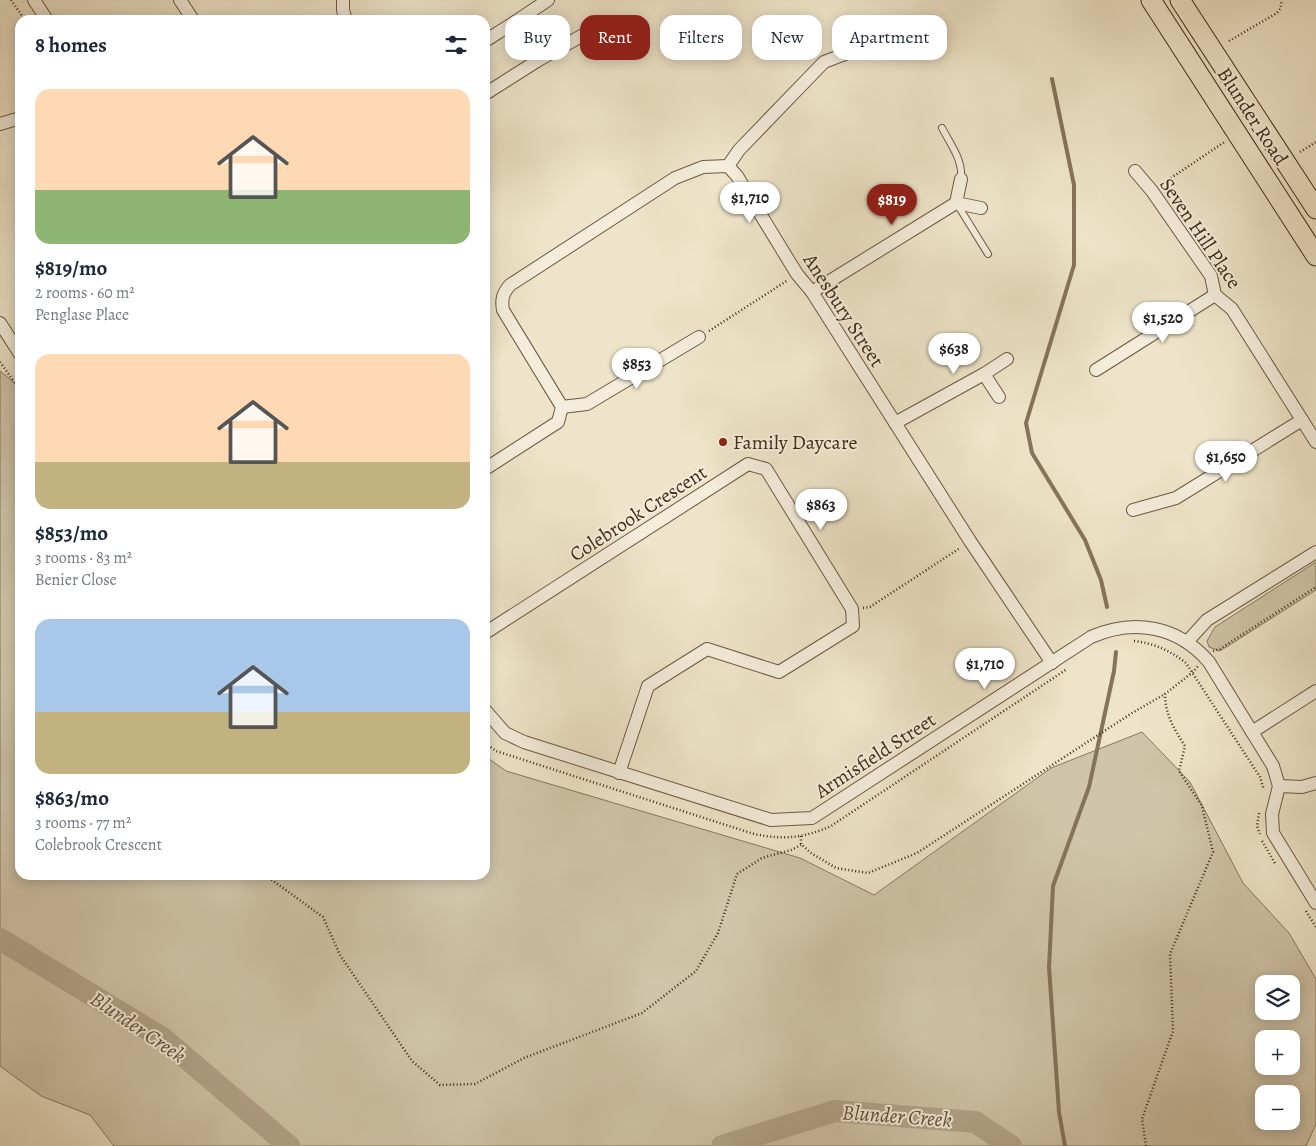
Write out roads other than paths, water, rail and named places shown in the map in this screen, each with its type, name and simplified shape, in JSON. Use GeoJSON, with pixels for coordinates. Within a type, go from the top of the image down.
{"type":"FeatureCollection","features":[{"type":"Feature","properties":{"kind":"main road","name":"Blunder Road"},"geometry":{"type":"LineString","coordinates":[[1151,0],[1316,256]]}},
{"type":"Feature","properties":{"kind":"main road","name":"Blunder Road"},"geometry":{"type":"LineString","coordinates":[[1180,0],[1316,209]]}},
{"type":"Feature","properties":{"kind":"street"},"geometry":{"type":"LineString","coordinates":[[34,0],[44,15]]}},
{"type":"Feature","properties":{"kind":"street"},"geometry":{"type":"LineString","coordinates":[[180,0],[190,15]]}},
{"type":"Feature","properties":{"kind":"street"},"geometry":{"type":"LineString","coordinates":[[342,0],[344,15]]}},
{"type":"Feature","properties":{"kind":"street"},"geometry":{"type":"LineString","coordinates":[[526,15],[548,0]]}},
{"type":"Feature","properties":{"kind":"street"},"geometry":{"type":"LineString","coordinates":[[490,38],[505,28]]}},
{"type":"Feature","properties":{"kind":"street"},"geometry":{"type":"LineString","coordinates":[[490,91],[580,37]]}},
{"type":"Feature","properties":{"kind":"street"},"geometry":{"type":"LineString","coordinates":[[490,466],[558,422],[562,407],[503,310],[501,300],[504,292],[510,285],[675,178],[703,168],[728,166],[739,150],[824,62],[832,59]]}},
{"type":"Feature","properties":{"kind":"street"},"geometry":{"type":"LineString","coordinates":[[0,124],[15,120]]}},
{"type":"Feature","properties":{"kind":"street","name":"Anesbury Street"},"geometry":{"type":"LineString","coordinates":[[728,166],[737,176],[797,274],[812,292],[970,541],[1052,663]]}},
{"type":"Feature","properties":{"kind":"street","name":"Seven Hill Place"},"geometry":{"type":"LineString","coordinates":[[1135,170],[1152,191],[1211,276],[1215,295],[1232,309],[1316,442]]}},
{"type":"Feature","properties":{"kind":"street"},"geometry":{"type":"LineString","coordinates":[[956,203],[961,179]]}},
{"type":"Feature","properties":{"kind":"street"},"geometry":{"type":"LineString","coordinates":[[812,292],[956,203],[981,208]]}},
{"type":"Feature","properties":{"kind":"street"},"geometry":{"type":"LineString","coordinates":[[1096,370],[1215,295]]}},
{"type":"Feature","properties":{"kind":"street"},"geometry":{"type":"LineString","coordinates":[[0,323],[15,346]]}},
{"type":"Feature","properties":{"kind":"street"},"geometry":{"type":"LineString","coordinates":[[562,407],[587,404],[699,337]]}},
{"type":"Feature","properties":{"kind":"street"},"geometry":{"type":"LineString","coordinates":[[895,423],[984,374],[1007,359]]}},
{"type":"Feature","properties":{"kind":"street"},"geometry":{"type":"LineString","coordinates":[[984,374],[999,397]]}},
{"type":"Feature","properties":{"kind":"street"},"geometry":{"type":"LineString","coordinates":[[1133,510],[1176,498],[1302,420]]}},
{"type":"Feature","properties":{"kind":"street","name":"Colebrook Crescent"},"geometry":{"type":"LineString","coordinates":[[490,630],[748,464],[766,469],[852,609],[853,626],[779,672],[707,649],[648,686],[619,773]]}},
{"type":"Feature","properties":{"kind":"street"},"geometry":{"type":"LineString","coordinates":[[1187,642],[1207,620],[1316,552]]}},
{"type":"Feature","properties":{"kind":"street","name":"Armisfield Street"},"geometry":{"type":"LineString","coordinates":[[490,716],[505,733],[524,742],[619,773],[771,820],[812,818],[1091,637],[1104,631],[1130,626],[1152,627],[1187,642],[1204,656],[1273,766],[1279,786]]}},
{"type":"Feature","properties":{"kind":"street"},"geometry":{"type":"LineString","coordinates":[[1252,732],[1316,691]]}},
{"type":"Feature","properties":{"kind":"street"},"geometry":{"type":"LineString","coordinates":[[1311,907],[1273,833],[1272,814],[1279,786],[1302,787],[1316,783]]}},
{"type":"Feature","properties":{"kind":"lane"},"geometry":{"type":"LineString","coordinates":[[942,128],[961,162],[961,179]]}},
{"type":"Feature","properties":{"kind":"lane"},"geometry":{"type":"LineString","coordinates":[[956,203],[988,254]]}},
{"type":"Feature","properties":{"kind":"waterway"},"geometry":{"type":"LineString","coordinates":[[1052,79],[1074,185],[1074,265],[1026,423],[1032,453],[1085,540],[1101,580],[1107,607]]}},
{"type":"Feature","properties":{"kind":"waterway"},"geometry":{"type":"LineString","coordinates":[[1065,1146],[1059,1112],[1049,967],[1053,886],[1089,787],[1114,671],[1116,652]]}},
{"type":"Feature","properties":{"kind":"waterway","name":"Blunder Creek"},"geometry":{"type":"LineString","coordinates":[[0,939],[164,1039],[289,1146]]}},
{"type":"Feature","properties":{"kind":"waterway","name":"Blunder Creek"},"geometry":{"type":"LineString","coordinates":[[722,1146],[835,1111],[975,1122],[1011,1146]]}},
{"type":"Feature","properties":{"kind":"place","name":"Family Daycare"},"geometry":{"type":"Point","coordinates":[723,442]}}]}
